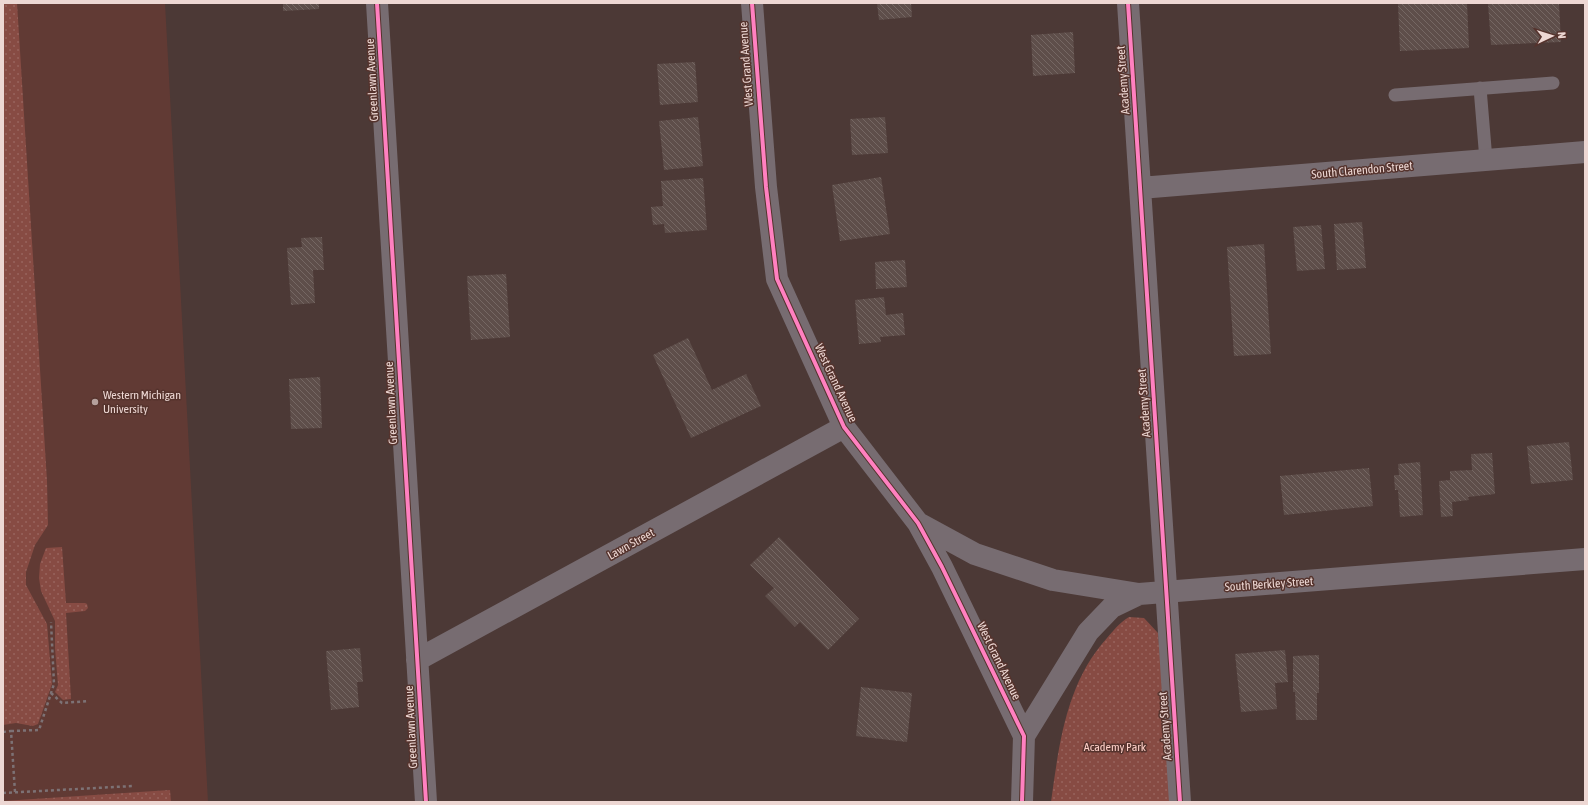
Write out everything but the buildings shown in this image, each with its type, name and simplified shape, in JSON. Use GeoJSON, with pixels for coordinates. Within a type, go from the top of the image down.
{"type":"FeatureCollection","features":[{"type":"Feature","properties":{"kind":"street","name":"Greenlawn Avenue"},"geometry":{"type":"LineString","coordinates":[[377,3],[426,802]]}},
{"type":"Feature","properties":{"kind":"street","name":"West Grand Avenue"},"geometry":{"type":"LineString","coordinates":[[752,3],[766,187],[777,279],[844,427],[918,523],[942,567],[1024,736],[1022,802]]}},
{"type":"Feature","properties":{"kind":"street","name":"Academy Street"},"geometry":{"type":"LineString","coordinates":[[1128,3],[1180,802]]}},
{"type":"Feature","properties":{"kind":"street","name":"South Clarendon Street"},"geometry":{"type":"LineString","coordinates":[[1140,188],[1585,152]]}},
{"type":"Feature","properties":{"kind":"street","name":"Lawn Street"},"geometry":{"type":"LineString","coordinates":[[417,660],[844,427]]}},
{"type":"Feature","properties":{"kind":"street"},"geometry":{"type":"LineString","coordinates":[[918,523],[976,554],[1053,580],[1139,594]]}},
{"type":"Feature","properties":{"kind":"street","name":"South Berkley Street"},"geometry":{"type":"LineString","coordinates":[[1024,736],[1088,632],[1112,607],[1139,594],[1585,559]]}},
{"type":"Feature","properties":{"kind":"lane"},"geometry":{"type":"LineString","coordinates":[[1395,94],[1553,83]]}},
{"type":"Feature","properties":{"kind":"lane"},"geometry":{"type":"LineString","coordinates":[[1480,88],[1486,160]]}},
{"type":"Feature","properties":{"kind":"path"},"geometry":{"type":"LineString","coordinates":[[3,732],[12,730],[39,730],[54,684],[50,622]]}},
{"type":"Feature","properties":{"kind":"path"},"geometry":{"type":"LineString","coordinates":[[51,693],[62,703],[88,701]]}},
{"type":"Feature","properties":{"kind":"path"},"geometry":{"type":"LineString","coordinates":[[12,730],[15,792]]}},
{"type":"Feature","properties":{"kind":"path"},"geometry":{"type":"LineString","coordinates":[[3,793],[133,786]]}},
{"type":"Feature","properties":{"kind":"shaded area","name":"Western Michigan University"},"geometry":{"type":"Polygon","coordinates":[[[3,3],[165,3],[208,802],[3,802],[3,3]]]}},
{"type":"Feature","properties":{"kind":"green space"},"geometry":{"type":"Polygon","coordinates":[[[3,3],[17,3],[47,481],[48,525],[35,545],[26,572],[26,585],[47,624],[52,684],[38,724],[33,726],[16,723],[3,725],[3,3]]]}},
{"type":"Feature","properties":{"kind":"green space"},"geometry":{"type":"Polygon","coordinates":[[[62,547],[66,603],[85,603],[87,604],[88,608],[85,611],[66,613],[71,699],[63,700],[55,692],[58,685],[55,648],[55,621],[41,591],[39,578],[40,564],[46,548],[62,547]]]}},
{"type":"Feature","properties":{"kind":"green space","name":"Academy Park"},"geometry":{"type":"Polygon","coordinates":[[[1129,617],[1144,618],[1158,633],[1173,802],[1051,802],[1061,737],[1073,695],[1093,656],[1117,627],[1129,617]]]}},
{"type":"Feature","properties":{"kind":"green space"},"geometry":{"type":"Polygon","coordinates":[[[170,790],[171,802],[3,802],[3,801],[170,790]]]}},
{"type":"Feature","properties":{"kind":"cycle path"},"geometry":{"type":"LineString","coordinates":[[377,3],[426,802]]}},
{"type":"Feature","properties":{"kind":"cycle path"},"geometry":{"type":"LineString","coordinates":[[752,3],[766,187],[777,279],[844,427],[918,523],[942,567],[1024,736],[1022,802]]}},
{"type":"Feature","properties":{"kind":"cycle path"},"geometry":{"type":"LineString","coordinates":[[1128,3],[1180,802]]}},
{"type":"Feature","properties":{"kind":"place","name":"Western Michigan University"},"geometry":{"type":"Point","coordinates":[95,402]}}]}
